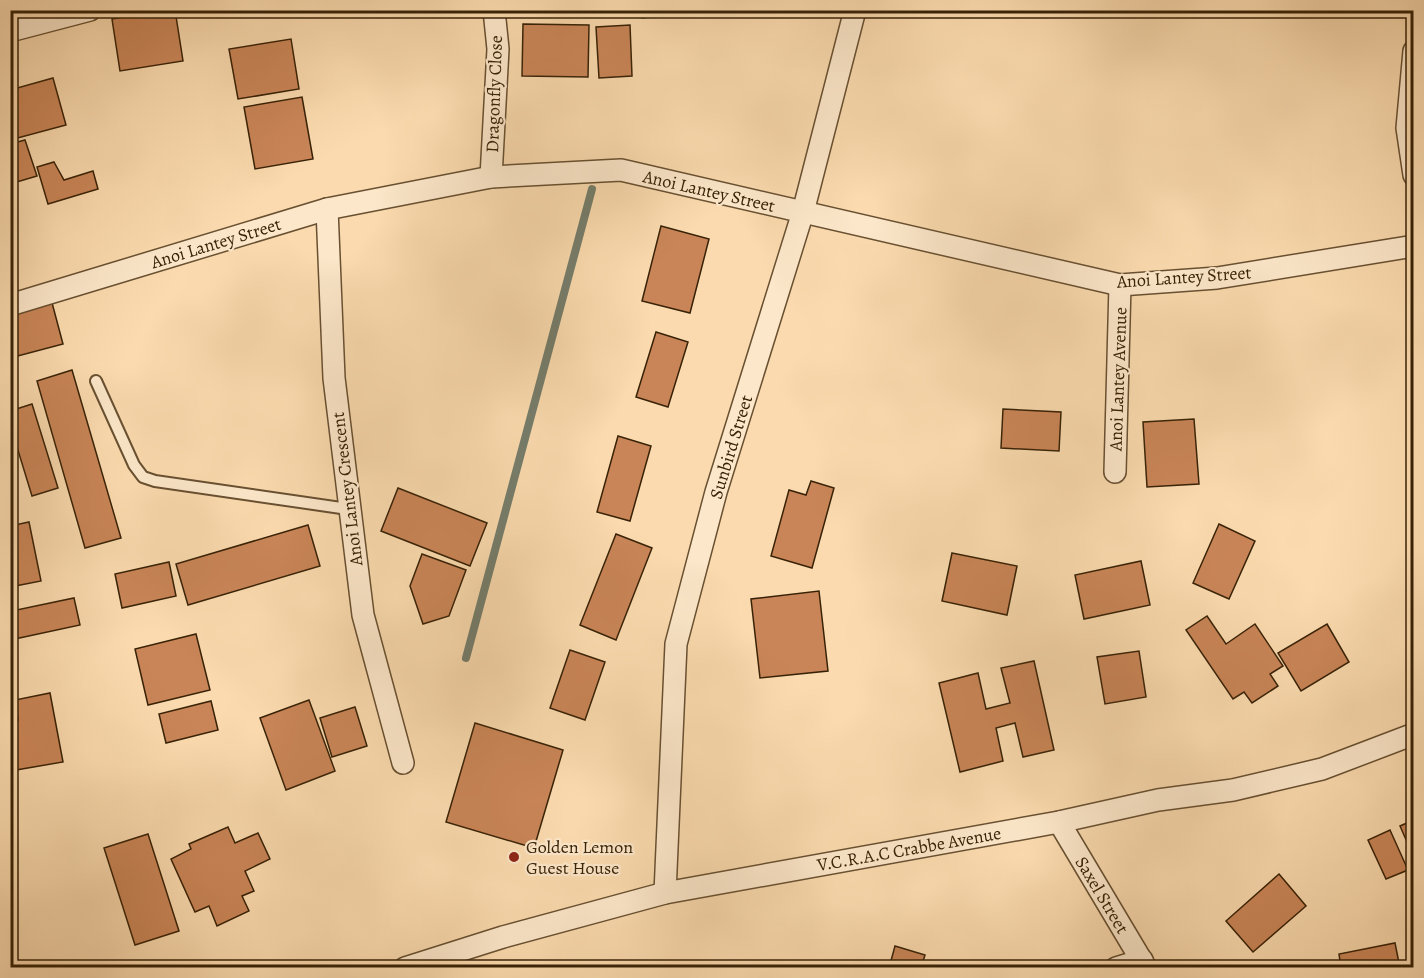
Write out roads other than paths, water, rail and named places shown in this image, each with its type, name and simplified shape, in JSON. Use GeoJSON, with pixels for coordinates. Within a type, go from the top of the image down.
{"type":"FeatureCollection","features":[{"type":"Feature","properties":{"kind":"street"},"geometry":{"type":"LineString","coordinates":[[10,31],[53,15],[90,10]]}},
{"type":"Feature","properties":{"kind":"street","name":"Dragonfly Close"},"geometry":{"type":"LineString","coordinates":[[491,177],[498,49],[494,10]]}},
{"type":"Feature","properties":{"kind":"street","name":"Sunbird Street"},"geometry":{"type":"LineString","coordinates":[[665,893],[667,803],[676,644],[716,492],[804,212],[855,10]]}},
{"type":"Feature","properties":{"kind":"street"},"geometry":{"type":"LineString","coordinates":[[1413,51],[1407,128],[1413,175]]}},
{"type":"Feature","properties":{"kind":"street","name":"Anoi Lantey Street"},"geometry":{"type":"LineString","coordinates":[[10,305],[327,209],[491,177],[621,170],[1120,285],[1217,278],[1413,246]]}},
{"type":"Feature","properties":{"kind":"street","name":"Anoi Lantey Crescent"},"geometry":{"type":"LineString","coordinates":[[327,209],[334,378],[348,509],[363,615],[403,763]]}},
{"type":"Feature","properties":{"kind":"street","name":"Anoi Lantey Avenue"},"geometry":{"type":"LineString","coordinates":[[1115,472],[1120,285]]}},
{"type":"Feature","properties":{"kind":"street","name":"V.C.R.A.C Crabbe Avenue"},"geometry":{"type":"LineString","coordinates":[[411,965],[503,937],[665,893],[1059,822],[1158,800],[1233,790],[1322,769],[1413,734]]}},
{"type":"Feature","properties":{"kind":"street","name":"Saxel Street"},"geometry":{"type":"LineString","coordinates":[[1059,822],[1144,964]]}},
{"type":"Feature","properties":{"kind":"street"},"geometry":{"type":"LineString","coordinates":[[1116,968],[1144,964]]}},
{"type":"Feature","properties":{"kind":"lane"},"geometry":{"type":"LineString","coordinates":[[96,381],[134,465],[143,477],[155,481],[348,509]]}},
{"type":"Feature","properties":{"kind":"waterway"},"geometry":{"type":"LineString","coordinates":[[643,15],[644,10]]}},
{"type":"Feature","properties":{"kind":"waterway"},"geometry":{"type":"LineString","coordinates":[[466,658],[592,189]]}},
{"type":"Feature","properties":{"kind":"place","name":"Golden Lemon Guest House"},"geometry":{"type":"Point","coordinates":[514,857]}}]}
